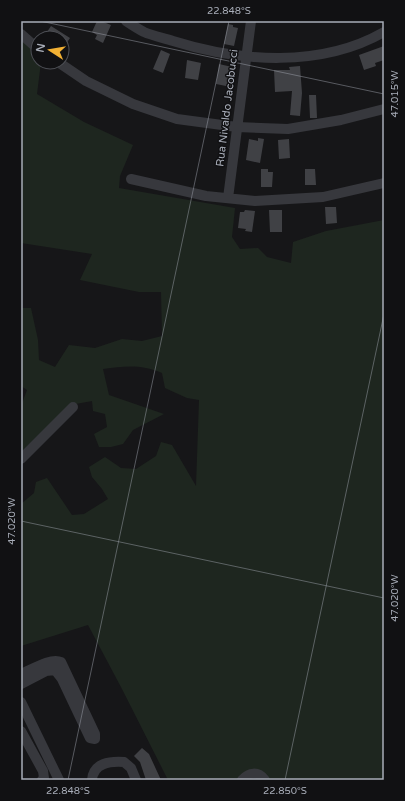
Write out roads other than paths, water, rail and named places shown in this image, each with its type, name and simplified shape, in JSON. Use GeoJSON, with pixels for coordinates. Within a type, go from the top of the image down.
{"type":"FeatureCollection","features":[{"type":"Feature","properties":{"kind":"street"},"geometry":{"type":"LineString","coordinates":[[126,21],[145,32],[198,49],[246,57],[301,57],[335,52],[372,39],[384,32]]}},
{"type":"Feature","properties":{"kind":"street","name":"Rua Nivaldo Jacobucci"},"geometry":{"type":"LineString","coordinates":[[228,198],[251,21]]}},
{"type":"Feature","properties":{"kind":"street"},"geometry":{"type":"LineString","coordinates":[[21,34],[30,42]]}},
{"type":"Feature","properties":{"kind":"street"},"geometry":{"type":"LineString","coordinates":[[70,70],[86,81],[132,104],[177,119],[237,127],[288,129],[341,120],[384,109]]}},
{"type":"Feature","properties":{"kind":"street"},"geometry":{"type":"LineString","coordinates":[[131,179],[206,196],[255,201],[323,197],[384,183]]}},
{"type":"Feature","properties":{"kind":"street"},"geometry":{"type":"LineString","coordinates":[[21,459],[73,407]]}},
{"type":"Feature","properties":{"kind":"street"},"geometry":{"type":"LineString","coordinates":[[21,674],[48,662],[57,660],[61,662],[95,734],[95,739],[90,738],[62,679],[55,670],[46,671],[21,684]]}},
{"type":"Feature","properties":{"kind":"street"},"geometry":{"type":"LineString","coordinates":[[21,702],[59,780]]}},
{"type":"Feature","properties":{"kind":"street"},"geometry":{"type":"LineString","coordinates":[[21,731],[43,771],[44,778],[42,780]]}},
{"type":"Feature","properties":{"kind":"street"},"geometry":{"type":"LineString","coordinates":[[92,780],[95,770],[99,766],[112,761],[124,762],[131,768],[136,780]]}},
{"type":"Feature","properties":{"kind":"street"},"geometry":{"type":"LineString","coordinates":[[242,780],[249,774],[254,773],[259,774],[265,780]]}}]}
